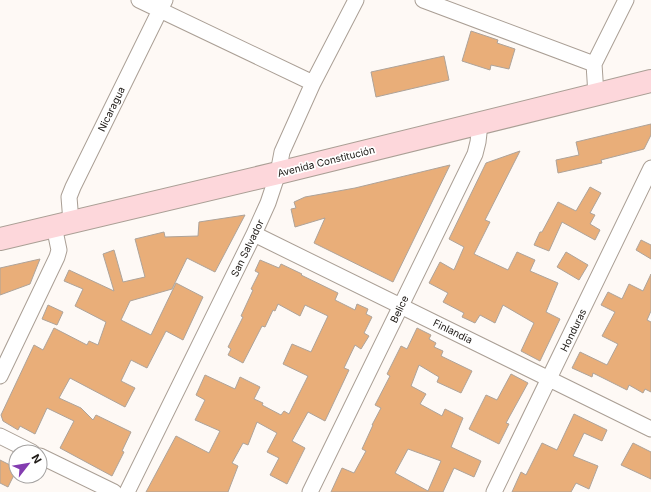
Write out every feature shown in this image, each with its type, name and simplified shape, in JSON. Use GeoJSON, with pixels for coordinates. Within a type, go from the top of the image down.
{"type":"FeatureCollection","features":[{"type":"Feature","properties":{"kind":"main road","name":"Avenida Constitución"},"geometry":{"type":"LineString","coordinates":[[0,239],[651,82]]}},
{"type":"Feature","properties":{"kind":"street"},"geometry":{"type":"LineString","coordinates":[[139,0],[162,5],[313,83]]}},
{"type":"Feature","properties":{"kind":"street","name":"San Salvador"},"geometry":{"type":"LineString","coordinates":[[127,492],[254,234],[268,203],[278,173],[282,152],[313,83],[356,0]]}},
{"type":"Feature","properties":{"kind":"street"},"geometry":{"type":"LineString","coordinates":[[424,0],[594,64]]}},
{"type":"Feature","properties":{"kind":"street"},"geometry":{"type":"LineString","coordinates":[[596,95],[594,64],[626,0]]}},
{"type":"Feature","properties":{"kind":"street","name":"Nicaragua"},"geometry":{"type":"LineString","coordinates":[[0,376],[58,257],[63,224],[69,197],[73,187],[162,5]]}},
{"type":"Feature","properties":{"kind":"street","name":"Belice"},"geometry":{"type":"LineString","coordinates":[[310,492],[475,154],[480,124]]}},
{"type":"Feature","properties":{"kind":"street","name":"Honduras"},"geometry":{"type":"LineString","coordinates":[[494,492],[651,168]]}},
{"type":"Feature","properties":{"kind":"street","name":"Finlandia"},"geometry":{"type":"LineString","coordinates":[[254,234],[550,378],[651,429]]}},
{"type":"Feature","properties":{"kind":"street"},"geometry":{"type":"LineString","coordinates":[[0,436],[16,444]]}},
{"type":"Feature","properties":{"kind":"street"},"geometry":{"type":"LineString","coordinates":[[48,460],[114,492]]}},
{"type":"Feature","properties":{"kind":"building"},"geometry":{"type":"Polygon","coordinates":[[[471,31],[498,40],[497,43],[515,49],[509,69],[491,65],[490,70],[462,61],[471,31]]]}},
{"type":"Feature","properties":{"kind":"building"},"geometry":{"type":"Polygon","coordinates":[[[444,56],[449,80],[376,97],[371,72],[444,56]]]}},
{"type":"Feature","properties":{"kind":"building"},"geometry":{"type":"Polygon","coordinates":[[[651,124],[651,135],[644,149],[601,160],[602,163],[558,173],[556,160],[579,155],[576,142],[651,124]]]}},
{"type":"Feature","properties":{"kind":"building"},"geometry":{"type":"Polygon","coordinates":[[[520,151],[485,220],[490,222],[474,254],[508,270],[517,252],[535,260],[530,271],[558,283],[546,312],[560,319],[540,361],[521,351],[534,323],[503,305],[495,323],[480,315],[475,323],[462,317],[464,313],[443,302],[448,293],[429,283],[440,262],[454,270],[464,247],[449,239],[486,163],[520,151]]]}},
{"type":"Feature","properties":{"kind":"building"},"geometry":{"type":"Polygon","coordinates":[[[450,165],[393,282],[314,243],[325,218],[295,227],[291,209],[296,208],[294,202],[305,197],[355,188],[450,165]]]}},
{"type":"Feature","properties":{"kind":"building"},"geometry":{"type":"Polygon","coordinates":[[[590,187],[601,193],[590,213],[595,215],[590,224],[600,230],[595,240],[562,222],[549,251],[534,245],[558,202],[576,211],[590,187]]]}},
{"type":"Feature","properties":{"kind":"building"},"geometry":{"type":"Polygon","coordinates":[[[245,215],[215,272],[187,258],[172,289],[130,301],[121,320],[151,335],[176,283],[203,297],[183,340],[166,331],[147,368],[131,360],[121,381],[135,388],[125,407],[70,378],[59,398],[81,408],[93,420],[96,415],[131,432],[122,451],[124,452],[112,476],[60,448],[74,421],[47,408],[35,434],[20,426],[18,430],[3,421],[1,415],[34,345],[43,350],[54,328],[87,345],[89,341],[98,345],[106,322],[75,306],[83,289],[64,281],[69,270],[114,291],[103,254],[114,250],[123,282],[145,277],[135,239],[164,232],[165,237],[198,236],[199,222],[245,215]]]}},
{"type":"Feature","properties":{"kind":"building"},"geometry":{"type":"Polygon","coordinates":[[[641,240],[651,245],[651,259],[636,250],[641,240]]]}},
{"type":"Feature","properties":{"kind":"building"},"geometry":{"type":"Polygon","coordinates":[[[566,252],[588,265],[579,280],[557,267],[566,252]]]}},
{"type":"Feature","properties":{"kind":"building"},"geometry":{"type":"Polygon","coordinates":[[[40,259],[30,284],[0,295],[0,268],[40,259]]]}},
{"type":"Feature","properties":{"kind":"building"},"geometry":{"type":"Polygon","coordinates":[[[260,260],[279,268],[281,264],[302,274],[301,275],[338,293],[335,300],[355,310],[357,304],[368,309],[366,314],[372,317],[364,333],[369,336],[361,349],[355,345],[344,368],[349,370],[325,421],[308,412],[292,441],[305,448],[287,484],[270,475],[279,458],[267,452],[277,433],[257,422],[248,445],[243,443],[232,463],[238,466],[228,492],[146,492],[176,436],[209,453],[220,431],[195,420],[205,400],[196,395],[205,375],[235,389],[240,377],[260,387],[254,399],[281,415],[284,411],[289,414],[308,376],[283,364],[292,344],[311,352],[328,316],[305,305],[300,316],[278,304],[275,311],[273,310],[265,327],[262,326],[243,363],[228,355],[231,349],[228,347],[243,317],[241,316],[253,290],[251,289],[259,273],[255,271],[260,260]]]}},
{"type":"Feature","properties":{"kind":"building"},"geometry":{"type":"Polygon","coordinates":[[[651,274],[651,311],[647,320],[651,322],[651,392],[645,389],[643,393],[629,385],[627,390],[593,373],[592,377],[572,368],[580,352],[607,365],[618,344],[602,336],[615,312],[601,305],[608,292],[622,299],[629,284],[643,291],[651,274]]]}},
{"type":"Feature","properties":{"kind":"building"},"geometry":{"type":"Polygon","coordinates":[[[48,305],[63,312],[57,325],[42,319],[48,305]]]}},
{"type":"Feature","properties":{"kind":"building"},"geometry":{"type":"Polygon","coordinates":[[[417,328],[431,335],[429,339],[436,343],[434,347],[443,351],[441,356],[472,371],[461,393],[437,382],[439,377],[419,365],[411,386],[426,394],[420,404],[442,416],[445,409],[463,418],[451,447],[481,461],[474,477],[454,468],[443,492],[331,492],[342,468],[354,473],[366,451],[362,449],[381,408],[375,405],[390,376],[387,374],[401,346],[407,349],[417,328]],[[408,449],[395,473],[428,491],[441,461],[408,449]]]}},
{"type":"Feature","properties":{"kind":"building"},"geometry":{"type":"Polygon","coordinates":[[[511,374],[528,383],[506,423],[509,424],[499,444],[469,429],[486,395],[497,400],[511,374]]]}},
{"type":"Feature","properties":{"kind":"building"},"geometry":{"type":"Polygon","coordinates":[[[574,414],[607,430],[602,441],[584,433],[573,456],[598,466],[589,489],[576,483],[571,492],[512,492],[521,472],[526,475],[542,443],[557,450],[574,414]]]}},
{"type":"Feature","properties":{"kind":"building"},"geometry":{"type":"Polygon","coordinates":[[[633,443],[651,452],[651,479],[621,465],[633,443]]]}},
{"type":"Feature","properties":{"kind":"building"},"geometry":{"type":"Polygon","coordinates":[[[0,460],[8,464],[8,484],[10,484],[8,487],[0,483],[0,460]]]}}]}
